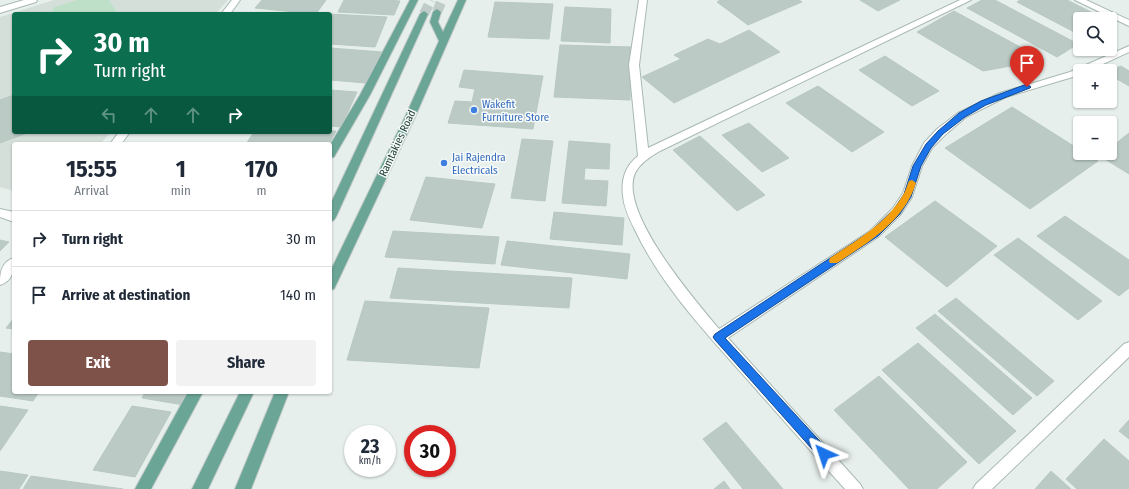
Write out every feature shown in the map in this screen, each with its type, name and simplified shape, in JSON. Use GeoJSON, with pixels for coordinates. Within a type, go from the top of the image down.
{"type":"FeatureCollection","features":[{"type":"Feature","properties":{"kind":"main road"},"geometry":{"type":"LineString","coordinates":[[332,151],[364,95],[414,0]]}},
{"type":"Feature","properties":{"kind":"main road","name":"Ramtakies Road"},"geometry":{"type":"LineString","coordinates":[[332,281],[444,42],[462,0]]}},
{"type":"Feature","properties":{"kind":"main road"},"geometry":{"type":"LineString","coordinates":[[437,12],[434,22],[444,42]]}},
{"type":"Feature","properties":{"kind":"main road"},"geometry":{"type":"LineString","coordinates":[[332,214],[424,14]]}},
{"type":"Feature","properties":{"kind":"main road"},"geometry":{"type":"LineString","coordinates":[[397,33],[414,34]]}},
{"type":"Feature","properties":{"kind":"main road"},"geometry":{"type":"LineString","coordinates":[[143,489],[195,394]]}},
{"type":"Feature","properties":{"kind":"main road"},"geometry":{"type":"LineString","coordinates":[[200,489],[246,394]]}},
{"type":"Feature","properties":{"kind":"main road"},"geometry":{"type":"LineString","coordinates":[[243,489],[281,394]]}},
{"type":"Feature","properties":{"kind":"street"},"geometry":{"type":"LineString","coordinates":[[0,10],[32,0]]}},
{"type":"Feature","properties":{"kind":"street"},"geometry":{"type":"LineString","coordinates":[[226,12],[236,0]]}},
{"type":"Feature","properties":{"kind":"street"},"geometry":{"type":"LineString","coordinates":[[643,0],[634,65],[643,156]]}},
{"type":"Feature","properties":{"kind":"street"},"geometry":{"type":"LineString","coordinates":[[855,489],[718,337],[666,273],[635,220],[629,194],[628,178],[634,165],[643,156],[656,148],[967,0]]}},
{"type":"Feature","properties":{"kind":"street"},"geometry":{"type":"LineString","coordinates":[[1079,0],[1129,24]]}},
{"type":"Feature","properties":{"kind":"street"},"geometry":{"type":"LineString","coordinates":[[718,337],[874,234],[897,211],[908,194],[917,166],[928,146],[941,132],[962,115],[1003,95],[1073,74],[1129,49]]}},
{"type":"Feature","properties":{"kind":"street"},"geometry":{"type":"LineString","coordinates":[[117,142],[123,134]]}},
{"type":"Feature","properties":{"kind":"street"},"geometry":{"type":"LineString","coordinates":[[0,213],[12,216]]}},
{"type":"Feature","properties":{"kind":"street"},"geometry":{"type":"LineString","coordinates":[[0,280],[12,265]]}},
{"type":"Feature","properties":{"kind":"street"},"geometry":{"type":"LineString","coordinates":[[980,489],[1129,348]]}},
{"type":"Feature","properties":{"kind":"shaded area"},"geometry":{"type":"Polygon","coordinates":[[[54,0],[228,0],[217,12],[16,12],[54,0]]]}},
{"type":"Feature","properties":{"kind":"shaded area"},"geometry":{"type":"Polygon","coordinates":[[[12,13],[12,134],[109,134],[102,142],[12,142],[12,190],[0,187],[0,17],[12,13]]]}},
{"type":"Feature","properties":{"kind":"green space"},"geometry":{"type":"Polygon","coordinates":[[[77,0],[109,0],[117,12],[54,12],[52,8],[77,0]]]}},
{"type":"Feature","properties":{"kind":"building"},"geometry":{"type":"Polygon","coordinates":[[[262,0],[326,0],[317,12],[296,12],[255,8],[262,0]]]}},
{"type":"Feature","properties":{"kind":"building"},"geometry":{"type":"Polygon","coordinates":[[[344,0],[400,1],[394,15],[338,12],[344,0]]]}},
{"type":"Feature","properties":{"kind":"building"},"geometry":{"type":"Polygon","coordinates":[[[720,0],[799,0],[802,2],[748,25],[717,2],[720,0]]]}},
{"type":"Feature","properties":{"kind":"building"},"geometry":{"type":"Polygon","coordinates":[[[860,0],[900,0],[878,11],[860,0]]]}},
{"type":"Feature","properties":{"kind":"building"},"geometry":{"type":"Polygon","coordinates":[[[982,0],[995,0],[1073,41],[1073,47],[1057,57],[967,8],[982,0]]]}},
{"type":"Feature","properties":{"kind":"building"},"geometry":{"type":"Polygon","coordinates":[[[1020,0],[1067,0],[1091,12],[1073,12],[1073,31],[1017,2],[1020,0]]]}},
{"type":"Feature","properties":{"kind":"building"},"geometry":{"type":"Polygon","coordinates":[[[495,2],[553,4],[549,39],[488,37],[495,2]]]}},
{"type":"Feature","properties":{"kind":"building"},"geometry":{"type":"Polygon","coordinates":[[[565,7],[611,9],[610,43],[561,41],[565,7]]]}},
{"type":"Feature","properties":{"kind":"building"},"geometry":{"type":"Polygon","coordinates":[[[954,11],[1044,60],[983,71],[917,32],[954,11]]]}},
{"type":"Feature","properties":{"kind":"building"},"geometry":{"type":"Polygon","coordinates":[[[332,14],[387,17],[375,47],[332,44],[332,14]]]}},
{"type":"Feature","properties":{"kind":"building"},"geometry":{"type":"Polygon","coordinates":[[[749,30],[780,52],[674,103],[642,77],[681,59],[674,55],[708,39],[720,44],[749,30]]]}},
{"type":"Feature","properties":{"kind":"building"},"geometry":{"type":"Polygon","coordinates":[[[560,45],[631,47],[630,100],[554,97],[560,45]]]}},
{"type":"Feature","properties":{"kind":"building"},"geometry":{"type":"Polygon","coordinates":[[[332,48],[382,52],[366,83],[332,80],[332,48]]]}},
{"type":"Feature","properties":{"kind":"building"},"geometry":{"type":"Polygon","coordinates":[[[885,56],[939,91],[912,106],[859,70],[885,56]]]}},
{"type":"Feature","properties":{"kind":"building"},"geometry":{"type":"Polygon","coordinates":[[[1121,66],[1129,71],[1129,86],[1117,79],[1117,68],[1121,66]]]}},
{"type":"Feature","properties":{"kind":"building"},"geometry":{"type":"Polygon","coordinates":[[[464,70],[543,76],[533,129],[448,123],[455,101],[472,102],[475,89],[459,87],[464,70]]]}},
{"type":"Feature","properties":{"kind":"building"},"geometry":{"type":"Polygon","coordinates":[[[818,86],[884,132],[852,152],[786,103],[818,86]]]}},
{"type":"Feature","properties":{"kind":"building"},"geometry":{"type":"Polygon","coordinates":[[[332,90],[357,92],[341,127],[332,126],[332,90]]]}},
{"type":"Feature","properties":{"kind":"building"},"geometry":{"type":"Polygon","coordinates":[[[12,96],[12,134],[25,134],[0,143],[0,100],[12,96]]]}},
{"type":"Feature","properties":{"kind":"building"},"geometry":{"type":"Polygon","coordinates":[[[1012,107],[1073,146],[1073,160],[1098,161],[1030,209],[945,148],[1012,107]]]}},
{"type":"Feature","properties":{"kind":"building"},"geometry":{"type":"Polygon","coordinates":[[[749,123],[789,158],[762,172],[722,135],[749,123]]]}},
{"type":"Feature","properties":{"kind":"building"},"geometry":{"type":"Polygon","coordinates":[[[332,131],[336,131],[330,142],[247,142],[253,134],[332,134],[332,131]]]}},
{"type":"Feature","properties":{"kind":"building"},"geometry":{"type":"Polygon","coordinates":[[[1129,133],[1129,174],[1106,160],[1117,160],[1117,142],[1129,133]]]}},
{"type":"Feature","properties":{"kind":"building"},"geometry":{"type":"Polygon","coordinates":[[[700,136],[765,195],[737,211],[673,150],[700,136]]]}},
{"type":"Feature","properties":{"kind":"building"},"geometry":{"type":"Polygon","coordinates":[[[522,139],[553,141],[545,201],[511,198],[522,139]]]}},
{"type":"Feature","properties":{"kind":"building"},"geometry":{"type":"Polygon","coordinates":[[[569,141],[610,144],[609,169],[585,168],[584,180],[608,181],[606,206],[562,203],[569,141]]]}},
{"type":"Feature","properties":{"kind":"building"},"geometry":{"type":"Polygon","coordinates":[[[426,177],[495,184],[482,228],[410,220],[426,177]]]}},
{"type":"Feature","properties":{"kind":"building"},"geometry":{"type":"Polygon","coordinates":[[[935,201],[997,246],[947,287],[885,237],[935,201]]]}},
{"type":"Feature","properties":{"kind":"building"},"geometry":{"type":"Polygon","coordinates":[[[554,212],[624,218],[622,245],[550,239],[554,212]]]}},
{"type":"Feature","properties":{"kind":"building"},"geometry":{"type":"Polygon","coordinates":[[[1065,216],[1129,260],[1129,288],[1119,296],[1037,236],[1065,216]]]}},
{"type":"Feature","properties":{"kind":"building"},"geometry":{"type":"Polygon","coordinates":[[[393,231],[499,237],[495,264],[385,257],[393,231]]]}},
{"type":"Feature","properties":{"kind":"building"},"geometry":{"type":"Polygon","coordinates":[[[1018,238],[1102,301],[1078,320],[994,255],[1018,238]]]}},
{"type":"Feature","properties":{"kind":"building"},"geometry":{"type":"Polygon","coordinates":[[[0,240],[9,242],[0,251],[0,240]]]}},
{"type":"Feature","properties":{"kind":"building"},"geometry":{"type":"Polygon","coordinates":[[[507,241],[630,254],[627,279],[501,265],[507,241]]]}},
{"type":"Feature","properties":{"kind":"building"},"geometry":{"type":"Polygon","coordinates":[[[398,268],[572,278],[569,308],[390,298],[398,268]]]}},
{"type":"Feature","properties":{"kind":"building"},"geometry":{"type":"Polygon","coordinates":[[[956,298],[1054,381],[1037,396],[938,311],[956,298]]]}},
{"type":"Feature","properties":{"kind":"building"},"geometry":{"type":"Polygon","coordinates":[[[365,301],[489,308],[479,368],[347,360],[365,301]]]}},
{"type":"Feature","properties":{"kind":"building"},"geometry":{"type":"Polygon","coordinates":[[[935,314],[1032,398],[1013,415],[916,328],[935,314]]]}},
{"type":"Feature","properties":{"kind":"building"},"geometry":{"type":"Polygon","coordinates":[[[12,320],[12,329],[6,328],[12,320]]]}},
{"type":"Feature","properties":{"kind":"building"},"geometry":{"type":"Polygon","coordinates":[[[918,343],[1016,431],[979,464],[882,370],[918,343]]]}},
{"type":"Feature","properties":{"kind":"building"},"geometry":{"type":"Polygon","coordinates":[[[0,352],[12,354],[12,394],[38,394],[33,401],[0,396],[0,352]]]}},
{"type":"Feature","properties":{"kind":"building"},"geometry":{"type":"Polygon","coordinates":[[[879,376],[967,462],[937,489],[909,489],[834,410],[879,376]]]}},
{"type":"Feature","properties":{"kind":"building"},"geometry":{"type":"Polygon","coordinates":[[[144,394],[190,394],[184,405],[142,398],[144,394]]]}},
{"type":"Feature","properties":{"kind":"building"},"geometry":{"type":"Polygon","coordinates":[[[0,406],[28,410],[0,451],[0,406]]]}},
{"type":"Feature","properties":{"kind":"building"},"geometry":{"type":"Polygon","coordinates":[[[132,406],[171,412],[135,477],[93,470],[132,406]]]}},
{"type":"Feature","properties":{"kind":"building"},"geometry":{"type":"Polygon","coordinates":[[[1129,420],[1129,439],[1119,431],[1129,420]]]}},
{"type":"Feature","properties":{"kind":"building"},"geometry":{"type":"Polygon","coordinates":[[[726,422],[783,489],[743,489],[703,439],[726,422]]]}},
{"type":"Feature","properties":{"kind":"building"},"geometry":{"type":"Polygon","coordinates":[[[1104,439],[1129,461],[1129,489],[1077,489],[1066,479],[1104,439]]]}},
{"type":"Feature","properties":{"kind":"building"},"geometry":{"type":"Polygon","coordinates":[[[0,471],[28,475],[19,489],[0,489],[0,471]]]}},
{"type":"Feature","properties":{"kind":"building"},"geometry":{"type":"Polygon","coordinates":[[[1051,471],[1071,489],[1035,489],[1051,471]]]}},
{"type":"Feature","properties":{"kind":"building"},"geometry":{"type":"Polygon","coordinates":[[[31,476],[123,489],[23,489],[31,476]]]}},
{"type":"Feature","properties":{"kind":"building"},"geometry":{"type":"Polygon","coordinates":[[[724,481],[730,489],[714,489],[724,481]]]}},
{"type":"Feature","properties":{"kind":"tunnel"},"geometry":{"type":"LineString","coordinates":[[424,14],[431,0]]}},
{"type":"Feature","properties":{"kind":"tunnel"},"geometry":{"type":"LineString","coordinates":[[437,12],[442,0]]}},
{"type":"Feature","properties":{"kind":"slow traffic"},"geometry":{"type":"LineString","coordinates":[[833,261],[874,234],[897,211],[908,194],[912,183]]}},
{"type":"Feature","properties":{"kind":"place","name":"Wakefit Furniture Store"},"geometry":{"type":"Point","coordinates":[474,110]}},
{"type":"Feature","properties":{"kind":"place","name":"Jai Rajendra Electricals"},"geometry":{"type":"Point","coordinates":[444,163]}},
{"type":"Feature","properties":{"kind":"route"},"geometry":{"type":"LineString","coordinates":[[824,454],[718,337],[874,234],[897,211],[908,194],[917,166],[928,146],[941,132],[962,115],[984,103],[1027,87]]}}]}
